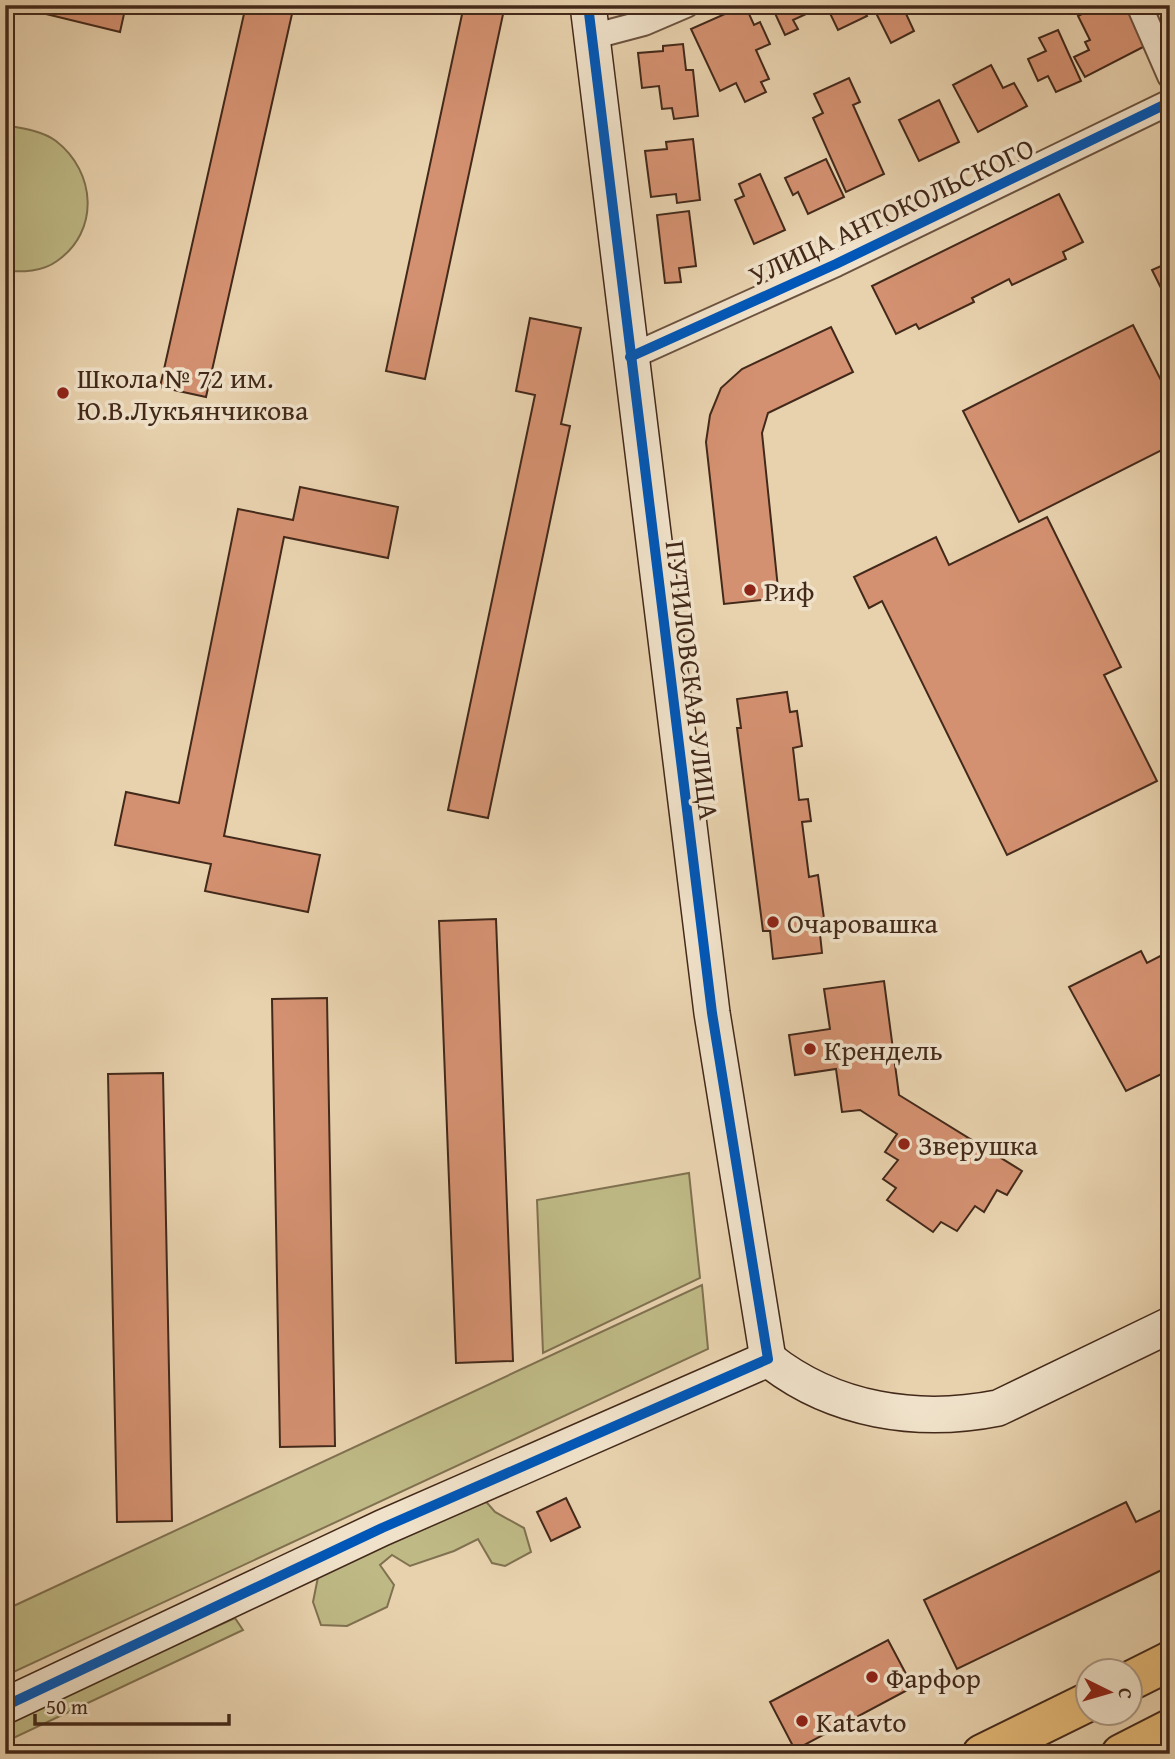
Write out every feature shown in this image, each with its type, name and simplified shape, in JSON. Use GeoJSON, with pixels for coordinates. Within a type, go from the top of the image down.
{"type":"FeatureCollection","features":[{"type":"Feature","properties":{"kind":"highway"},"geometry":{"type":"LineString","coordinates":[[1144,1674],[1170,1661]]}},
{"type":"Feature","properties":{"kind":"highway"},"geometry":{"type":"LineString","coordinates":[[982,1754],[1074,1708]]}},
{"type":"Feature","properties":{"kind":"highway"},"geometry":{"type":"LineString","coordinates":[[1121,1754],[1170,1729]]}},
{"type":"Feature","properties":{"kind":"street"},"geometry":{"type":"LineString","coordinates":[[589,21],[644,23],[686,5]]}},
{"type":"Feature","properties":{"kind":"street"},"geometry":{"type":"LineString","coordinates":[[1139,5],[1170,76]]}},
{"type":"Feature","properties":{"kind":"street","name":"ПУТИЛОВСКАЯ УЛИЦА"},"geometry":{"type":"LineString","coordinates":[[589,21],[712,1013],[768,1359]]}},
{"type":"Feature","properties":{"kind":"street","name":"УЛИЦА АНТОКОЛЬСКОГО"},"geometry":{"type":"LineString","coordinates":[[630,357],[836,264],[1170,102]]}},
{"type":"Feature","properties":{"kind":"street"},"geometry":{"type":"LineString","coordinates":[[5,1706],[382,1528],[768,1359],[810,1387],[868,1408],[905,1414],[969,1414],[998,1408],[1170,1325]]}},
{"type":"Feature","properties":{"kind":"shaded area"},"geometry":{"type":"Polygon","coordinates":[[[5,125],[39,132],[56,141],[79,169],[85,185],[88,201],[81,234],[71,249],[57,261],[39,269],[5,271],[5,125]]]}},
{"type":"Feature","properties":{"kind":"shaded area"},"geometry":{"type":"Polygon","coordinates":[[[689,1173],[700,1278],[543,1353],[537,1200],[689,1173]]]}},
{"type":"Feature","properties":{"kind":"shaded area"},"geometry":{"type":"Polygon","coordinates":[[[702,1285],[708,1349],[5,1676],[5,1610],[702,1285]]]}},
{"type":"Feature","properties":{"kind":"shaded area"},"geometry":{"type":"Polygon","coordinates":[[[482,1497],[495,1512],[524,1528],[531,1552],[505,1566],[492,1563],[478,1539],[454,1551],[410,1566],[392,1555],[380,1565],[394,1585],[387,1607],[347,1626],[321,1625],[313,1602],[318,1577],[482,1497]]]}},
{"type":"Feature","properties":{"kind":"shaded area"},"geometry":{"type":"Polygon","coordinates":[[[235,1618],[243,1630],[5,1742],[5,1722],[235,1618]]]}},
{"type":"Feature","properties":{"kind":"building"},"geometry":{"type":"Polygon","coordinates":[[[9,5],[126,5],[120,32],[9,5]]]}},
{"type":"Feature","properties":{"kind":"building"},"geometry":{"type":"Polygon","coordinates":[[[246,5],[294,5],[206,397],[160,387],[246,5]]]}},
{"type":"Feature","properties":{"kind":"building"},"geometry":{"type":"Polygon","coordinates":[[[464,5],[505,5],[425,379],[386,371],[464,5]]]}},
{"type":"Feature","properties":{"kind":"building"},"geometry":{"type":"Polygon","coordinates":[[[745,5],[754,25],[760,22],[770,44],[756,50],[769,79],[761,82],[766,92],[745,102],[736,83],[720,91],[691,29],[745,5]]]}},
{"type":"Feature","properties":{"kind":"building"},"geometry":{"type":"Polygon","coordinates":[[[781,5],[815,5],[817,9],[793,20],[798,29],[785,35],[773,9],[781,5]]]}},
{"type":"Feature","properties":{"kind":"building"},"geometry":{"type":"Polygon","coordinates":[[[826,5],[861,5],[867,16],[838,30],[826,5]]]}},
{"type":"Feature","properties":{"kind":"building"},"geometry":{"type":"Polygon","coordinates":[[[872,5],[902,5],[914,31],[891,43],[872,5]]]}},
{"type":"Feature","properties":{"kind":"building"},"geometry":{"type":"Polygon","coordinates":[[[1099,5],[1127,5],[1147,45],[1085,77],[1074,57],[1089,50],[1085,42],[1090,40],[1078,16],[1099,5]]]}},
{"type":"Feature","properties":{"kind":"building"},"geometry":{"type":"Polygon","coordinates":[[[1058,30],[1081,81],[1056,92],[1048,76],[1038,81],[1028,59],[1046,51],[1039,38],[1058,30]]]}},
{"type":"Feature","properties":{"kind":"building"},"geometry":{"type":"Polygon","coordinates":[[[683,44],[686,70],[693,70],[698,116],[674,119],[672,108],[662,109],[659,86],[642,88],[638,53],[663,51],[663,46],[683,44]]]}},
{"type":"Feature","properties":{"kind":"building"},"geometry":{"type":"Polygon","coordinates":[[[991,65],[1003,88],[1014,83],[1027,106],[978,132],[953,85],[991,65]]]}},
{"type":"Feature","properties":{"kind":"building"},"geometry":{"type":"Polygon","coordinates":[[[849,78],[860,102],[853,105],[884,174],[846,192],[813,118],[823,113],[814,94],[849,78]]]}},
{"type":"Feature","properties":{"kind":"building"},"geometry":{"type":"Polygon","coordinates":[[[939,100],[959,142],[919,161],[899,120],[939,100]]]}},
{"type":"Feature","properties":{"kind":"building"},"geometry":{"type":"Polygon","coordinates":[[[693,139],[700,200],[677,203],[676,194],[651,197],[645,151],[667,149],[666,142],[693,139]]]}},
{"type":"Feature","properties":{"kind":"building"},"geometry":{"type":"Polygon","coordinates":[[[826,159],[844,197],[808,214],[798,192],[793,195],[785,178],[826,159]]]}},
{"type":"Feature","properties":{"kind":"building"},"geometry":{"type":"Polygon","coordinates":[[[760,174],[785,230],[754,244],[735,200],[744,196],[739,184],[760,174]]]}},
{"type":"Feature","properties":{"kind":"building"},"geometry":{"type":"Polygon","coordinates":[[[1059,194],[1083,242],[1063,252],[1066,259],[1012,285],[1009,279],[972,298],[974,302],[919,329],[916,324],[896,334],[872,286],[1059,194]]]}},
{"type":"Feature","properties":{"kind":"building"},"geometry":{"type":"Polygon","coordinates":[[[689,211],[696,266],[679,268],[681,282],[665,283],[657,215],[689,211]]]}},
{"type":"Feature","properties":{"kind":"building"},"geometry":{"type":"Polygon","coordinates":[[[1170,262],[1170,306],[1152,270],[1170,262]]]}},
{"type":"Feature","properties":{"kind":"building"},"geometry":{"type":"Polygon","coordinates":[[[530,318],[581,328],[561,424],[570,426],[488,818],[448,810],[535,395],[516,391],[530,318]]]}},
{"type":"Feature","properties":{"kind":"building"},"geometry":{"type":"Polygon","coordinates":[[[1133,325],[1170,398],[1170,446],[1019,522],[963,411],[1133,325]]]}},
{"type":"Feature","properties":{"kind":"building"},"geometry":{"type":"Polygon","coordinates":[[[831,327],[853,372],[768,413],[762,433],[779,598],[724,604],[706,442],[710,415],[721,388],[742,369],[831,327]]]}},
{"type":"Feature","properties":{"kind":"building"},"geometry":{"type":"Polygon","coordinates":[[[300,487],[398,507],[388,558],[284,537],[224,836],[320,855],[308,912],[205,891],[211,864],[115,845],[126,792],[179,803],[238,509],[293,520],[300,487]]]}},
{"type":"Feature","properties":{"kind":"building"},"geometry":{"type":"Polygon","coordinates":[[[1047,517],[1121,667],[1104,675],[1157,781],[1007,855],[882,601],[869,608],[854,577],[936,537],[949,565],[1047,517]]]}},
{"type":"Feature","properties":{"kind":"building"},"geometry":{"type":"Polygon","coordinates":[[[787,692],[790,712],[797,711],[802,746],[793,748],[799,800],[808,799],[811,821],[802,822],[809,877],[818,875],[826,933],[820,934],[822,953],[773,959],[770,931],[763,931],[737,728],[741,728],[737,699],[787,692]]]}},
{"type":"Feature","properties":{"kind":"building"},"geometry":{"type":"Polygon","coordinates":[[[496,919],[513,1361],[456,1363],[439,921],[496,919]]]}},
{"type":"Feature","properties":{"kind":"building"},"geometry":{"type":"Polygon","coordinates":[[[1141,951],[1147,963],[1170,951],[1170,1070],[1126,1091],[1069,987],[1141,951]]]}},
{"type":"Feature","properties":{"kind":"building"},"geometry":{"type":"Polygon","coordinates":[[[884,981],[899,1095],[1022,1171],[1007,1195],[997,1190],[984,1212],[975,1206],[957,1231],[941,1222],[933,1232],[887,1200],[896,1188],[883,1179],[898,1160],[885,1152],[897,1134],[860,1110],[842,1112],[836,1069],[795,1075],[789,1035],[830,1029],[824,989],[884,981]]]}},
{"type":"Feature","properties":{"kind":"building"},"geometry":{"type":"Polygon","coordinates":[[[327,998],[335,1446],[280,1447],[272,999],[327,998]]]}},
{"type":"Feature","properties":{"kind":"building"},"geometry":{"type":"Polygon","coordinates":[[[163,1073],[172,1521],[117,1522],[108,1074],[163,1073]]]}},
{"type":"Feature","properties":{"kind":"building"},"geometry":{"type":"Polygon","coordinates":[[[566,1498],[580,1527],[551,1541],[537,1512],[566,1498]]]}},
{"type":"Feature","properties":{"kind":"building"},"geometry":{"type":"Polygon","coordinates":[[[1126,1502],[1136,1522],[1170,1506],[1170,1566],[957,1669],[924,1600],[1126,1502]]]}},
{"type":"Feature","properties":{"kind":"building"},"geometry":{"type":"Polygon","coordinates":[[[888,1640],[913,1687],[795,1750],[770,1702],[888,1640]]]}},
{"type":"Feature","properties":{"kind":"cycle path"},"geometry":{"type":"LineString","coordinates":[[5,1706],[382,1528],[768,1359],[712,1013],[588,5]]}},
{"type":"Feature","properties":{"kind":"cycle path"},"geometry":{"type":"LineString","coordinates":[[630,357],[836,264],[1170,102]]}},
{"type":"Feature","properties":{"kind":"place","name":"Школа № 72 им. Ю.В.Лукьянчикова"},"geometry":{"type":"Point","coordinates":[63,393]}},
{"type":"Feature","properties":{"kind":"place","name":"Риф"},"geometry":{"type":"Point","coordinates":[750,590]}},
{"type":"Feature","properties":{"kind":"place","name":"Очаровашка"},"geometry":{"type":"Point","coordinates":[773,922]}},
{"type":"Feature","properties":{"kind":"place","name":"Крендель"},"geometry":{"type":"Point","coordinates":[810,1049]}},
{"type":"Feature","properties":{"kind":"place","name":"Зверушка"},"geometry":{"type":"Point","coordinates":[904,1144]}},
{"type":"Feature","properties":{"kind":"place","name":"Фарфор"},"geometry":{"type":"Point","coordinates":[872,1677]}},
{"type":"Feature","properties":{"kind":"place","name":"Katavto"},"geometry":{"type":"Point","coordinates":[802,1721]}}]}
